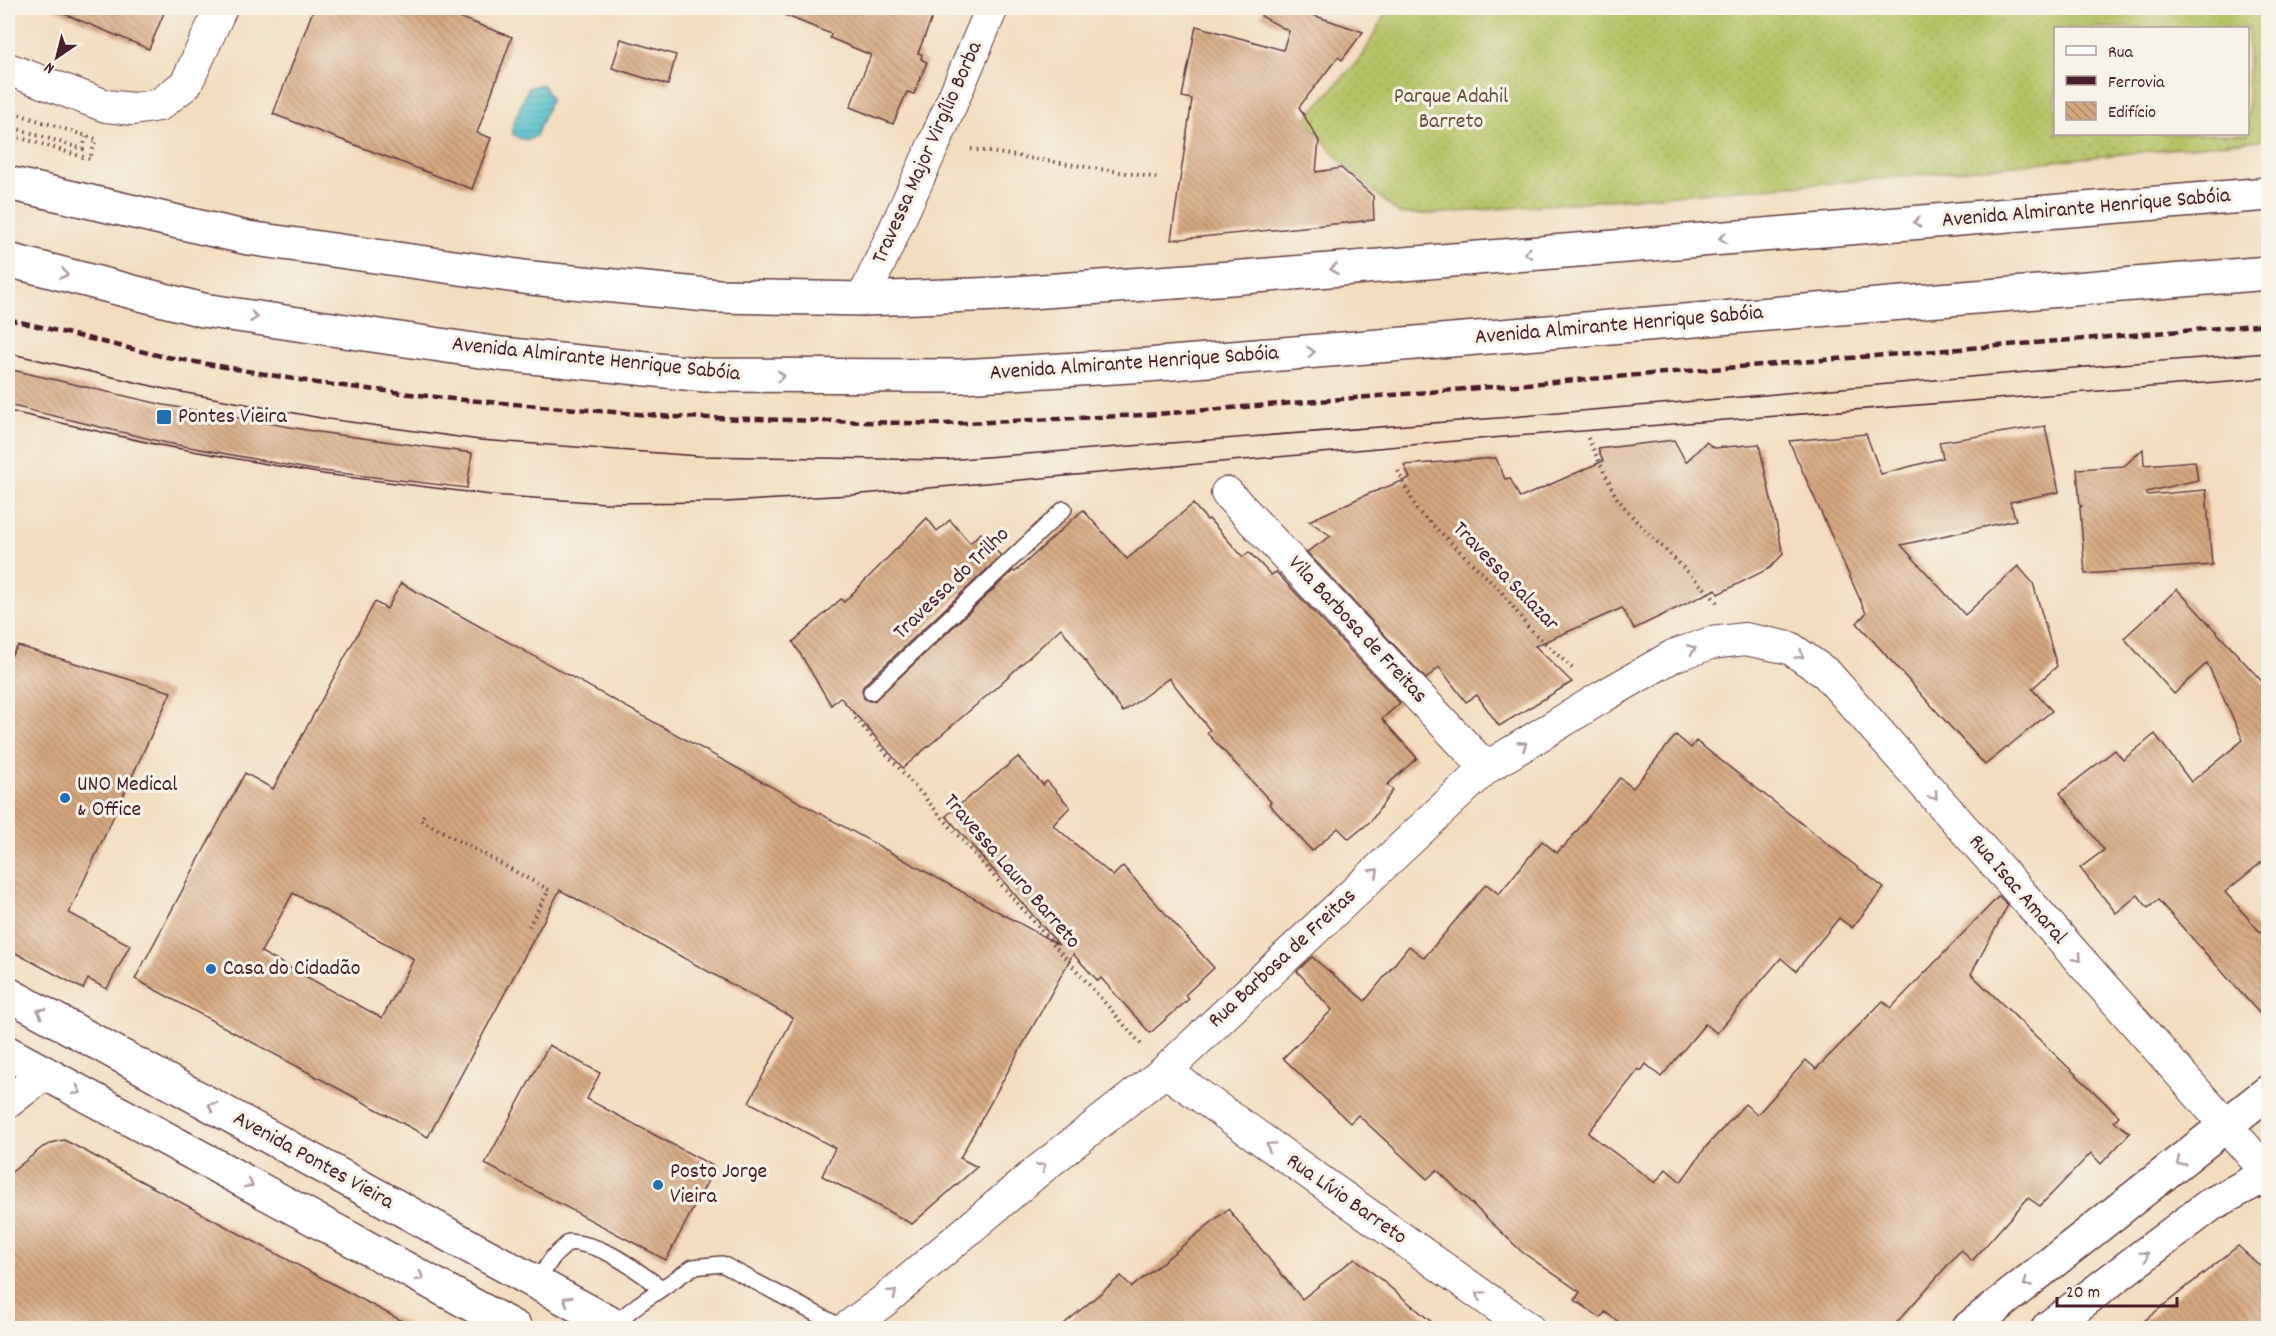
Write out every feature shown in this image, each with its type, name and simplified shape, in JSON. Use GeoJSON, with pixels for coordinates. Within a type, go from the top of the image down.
{"type":"FeatureCollection","features":[{"type":"Feature","properties":{"kind":"main road","name":"Avenida Almirante Henrique Sabóia"},"geometry":{"type":"LineString","coordinates":[[8,183],[248,238],[531,278],[718,296],[863,299],[1000,294],[1220,279],[2268,194]]}},
{"type":"Feature","properties":{"kind":"main road","name":"Avenida Almirante Henrique Sabóia"},"geometry":{"type":"LineString","coordinates":[[8,260],[203,310],[501,354],[705,375],[865,376],[960,376],[1147,365],[2268,273]]}},
{"type":"Feature","properties":{"kind":"main road","name":"Avenida Pontes Vieira"},"geometry":{"type":"LineString","coordinates":[[8,994],[615,1327]]}},
{"type":"Feature","properties":{"kind":"main road"},"geometry":{"type":"LineString","coordinates":[[8,1053],[515,1329]]}},
{"type":"Feature","properties":{"kind":"main road"},"geometry":{"type":"LineString","coordinates":[[1969,1329],[2268,1092]]}},
{"type":"Feature","properties":{"kind":"main road"},"geometry":{"type":"LineString","coordinates":[[2048,1329],[2210,1205],[2268,1173]]}},
{"type":"Feature","properties":{"kind":"street"},"geometry":{"type":"LineString","coordinates":[[8,69],[106,106],[133,109],[159,105],[186,84],[221,8]]}},
{"type":"Feature","properties":{"kind":"street","name":"Travessa Major Virgílio Borba"},"geometry":{"type":"LineString","coordinates":[[863,299],[934,144],[992,8]]}},
{"type":"Feature","properties":{"kind":"street","name":"Vila Barbosa de Freitas"},"geometry":{"type":"LineString","coordinates":[[1227,493],[1486,768]]}},
{"type":"Feature","properties":{"kind":"street","name":"Rua Barbosa de Freitas"},"geometry":{"type":"LineString","coordinates":[[845,1329],[885,1300],[1039,1170],[1165,1071],[1486,768],[1602,696],[1673,656],[1711,642],[1745,639]]}},
{"type":"Feature","properties":{"kind":"street","name":"Rua Isac Amaral"},"geometry":{"type":"LineString","coordinates":[[1745,639],[1790,648],[1827,674],[2268,1173]]}},
{"type":"Feature","properties":{"kind":"street","name":"Rua Lívio Barreto"},"geometry":{"type":"LineString","coordinates":[[1165,1071],[1528,1329]]}},
{"type":"Feature","properties":{"kind":"street"},"geometry":{"type":"LineString","coordinates":[[8,1102],[45,1073]]}},
{"type":"Feature","properties":{"kind":"lane","name":"Travessa do Trilho"},"geometry":{"type":"LineString","coordinates":[[871,692],[1064,509]]}},
{"type":"Feature","properties":{"kind":"lane"},"geometry":{"type":"LineString","coordinates":[[536,1283],[553,1257],[569,1242],[584,1243],[606,1250],[662,1288]]}},
{"type":"Feature","properties":{"kind":"lane"},"geometry":{"type":"LineString","coordinates":[[615,1327],[662,1288],[693,1267],[722,1264],[845,1329]]}},
{"type":"Feature","properties":{"kind":"path"},"geometry":{"type":"LineString","coordinates":[[8,111],[96,139],[90,159],[8,134]]}},
{"type":"Feature","properties":{"kind":"path"},"geometry":{"type":"LineString","coordinates":[[8,126],[83,148]]}},
{"type":"Feature","properties":{"kind":"path"},"geometry":{"type":"LineString","coordinates":[[934,144],[1158,178]]}},
{"type":"Feature","properties":{"kind":"path"},"geometry":{"type":"LineString","coordinates":[[1588,438],[1617,497],[1636,521],[1709,593],[1745,639]]}},
{"type":"Feature","properties":{"kind":"path","name":"Travessa Salazar"},"geometry":{"type":"LineString","coordinates":[[1398,471],[1417,510],[1500,590],[1528,627],[1602,696]]}},
{"type":"Feature","properties":{"kind":"path","name":"Travessa Lauro Barreto"},"geometry":{"type":"LineString","coordinates":[[871,692],[854,717],[1165,1071]]}},
{"type":"Feature","properties":{"kind":"path"},"geometry":{"type":"LineString","coordinates":[[424,815],[421,820],[549,890],[529,926]]}},
{"type":"Feature","properties":{"kind":"green space","name":"Parque Adahil Barreto"},"geometry":{"type":"Polygon","coordinates":[[[1388,8],[2268,8],[2268,139],[1878,179],[1432,214],[1399,214],[1339,160],[1305,119],[1363,55],[1388,8]]]}},
{"type":"Feature","properties":{"kind":"water"},"geometry":{"type":"Polygon","coordinates":[[[542,84],[551,99],[536,136],[528,140],[519,138],[513,134],[512,127],[528,88],[542,84]]]}},
{"type":"Feature","properties":{"kind":"building"},"geometry":{"type":"Polygon","coordinates":[[[50,8],[166,8],[149,49],[50,8]]]}},
{"type":"Feature","properties":{"kind":"building"},"geometry":{"type":"Polygon","coordinates":[[[314,8],[434,8],[512,37],[477,133],[491,138],[472,189],[273,114],[314,8]]]}},
{"type":"Feature","properties":{"kind":"building"},"geometry":{"type":"Polygon","coordinates":[[[771,8],[936,8],[918,53],[922,54],[921,59],[927,62],[914,94],[907,92],[893,124],[850,107],[871,55],[830,38],[831,34],[771,8]]]}},
{"type":"Feature","properties":{"kind":"building"},"geometry":{"type":"Polygon","coordinates":[[[1264,8],[1292,8],[1363,32],[1342,60],[1338,57],[1299,107],[1319,141],[1316,172],[1341,168],[1373,196],[1374,220],[1171,240],[1192,99],[1182,97],[1196,26],[1283,50],[1289,31],[1261,16],[1264,8]]]}},
{"type":"Feature","properties":{"kind":"building"},"geometry":{"type":"Polygon","coordinates":[[[621,39],[676,55],[668,85],[612,68],[621,39]]]}},
{"type":"Feature","properties":{"kind":"building","name":"Pontes Vieira"},"geometry":{"type":"Polygon","coordinates":[[[8,369],[164,405],[318,432],[472,453],[467,488],[314,470],[167,443],[8,405],[8,369]]]}},
{"type":"Feature","properties":{"kind":"building"},"geometry":{"type":"Polygon","coordinates":[[[2045,426],[2059,492],[2010,502],[2016,520],[1901,545],[1965,615],[2018,566],[2033,583],[2057,666],[2032,689],[2052,711],[1985,765],[1857,623],[1866,613],[1789,441],[1866,434],[1881,474],[1943,458],[1939,442],[2045,426]]]}},
{"type":"Feature","properties":{"kind":"building"},"geometry":{"type":"Polygon","coordinates":[[[1674,440],[1686,462],[1706,442],[1714,448],[1759,444],[1783,554],[1770,568],[1718,594],[1716,589],[1634,629],[1622,608],[1535,646],[1572,682],[1499,726],[1477,695],[1466,702],[1439,667],[1426,679],[1307,552],[1331,536],[1309,521],[1410,478],[1404,465],[1496,458],[1505,479],[1510,478],[1520,498],[1603,461],[1598,449],[1674,440]]]}},
{"type":"Feature","properties":{"kind":"building"},"geometry":{"type":"Polygon","coordinates":[[[2143,449],[2144,465],[2195,461],[2198,480],[2146,492],[2146,495],[2206,490],[2212,565],[2085,574],[2080,508],[2082,506],[2080,506],[2077,469],[2124,466],[2143,449]]]}},
{"type":"Feature","properties":{"kind":"building"},"geometry":{"type":"Polygon","coordinates":[[[1193,504],[1243,557],[1249,552],[1271,575],[1276,572],[1400,703],[1382,719],[1417,758],[1387,785],[1393,790],[1371,821],[1349,839],[1338,828],[1312,851],[1269,804],[1271,802],[1207,733],[1210,730],[1169,678],[1123,712],[1061,628],[903,768],[840,697],[831,705],[793,642],[841,599],[844,602],[927,518],[937,531],[950,520],[970,543],[981,533],[1001,556],[864,685],[862,690],[864,698],[874,701],[1013,571],[1015,572],[1083,510],[1127,559],[1193,504]]]}},
{"type":"Feature","properties":{"kind":"building"},"geometry":{"type":"Polygon","coordinates":[[[401,583],[1059,945],[946,816],[1018,757],[1043,785],[1047,781],[1070,807],[1053,825],[1113,876],[1123,866],[1214,968],[1185,995],[1189,999],[1150,1033],[1101,978],[1098,981],[1073,954],[960,1158],[977,1167],[912,1224],[822,1176],[835,1148],[749,1102],[793,1018],[560,890],[428,1137],[135,979],[245,773],[273,789],[375,602],[387,609],[401,583]],[[293,893],[261,952],[382,1018],[414,959],[293,893]]]}},
{"type":"Feature","properties":{"kind":"building"},"geometry":{"type":"Polygon","coordinates":[[[2177,589],[2268,688],[2268,857],[2225,892],[2268,941],[2268,1023],[2158,900],[2148,908],[2138,895],[2116,913],[2080,868],[2104,850],[2060,793],[2115,750],[2123,760],[2155,734],[2191,782],[2243,740],[2207,663],[2174,694],[2124,638],[2177,589]]]}},
{"type":"Feature","properties":{"kind":"building","name":"UNO Medical & Office"},"geometry":{"type":"Polygon","coordinates":[[[18,646],[171,692],[69,913],[130,945],[107,989],[88,979],[83,989],[8,949],[8,660],[18,646]]]}},
{"type":"Feature","properties":{"kind":"building"},"geometry":{"type":"Polygon","coordinates":[[[1676,735],[1691,748],[1696,741],[1884,888],[1852,928],[1839,918],[1796,971],[1781,958],[1717,1033],[1705,1024],[1661,1077],[1646,1064],[1641,1071],[1639,1069],[1588,1133],[1655,1183],[1666,1169],[1681,1182],[1705,1148],[1745,1104],[1757,1115],[1806,1060],[1816,1069],[1883,1001],[1891,1008],[1999,896],[2008,905],[1971,974],[2119,1116],[2114,1121],[2130,1133],[2101,1164],[2091,1153],[2040,1206],[2028,1198],[1972,1261],[1961,1250],[1891,1329],[1629,1329],[1605,1312],[1601,1318],[1575,1300],[1580,1292],[1522,1252],[1437,1170],[1427,1179],[1358,1115],[1350,1123],[1283,1058],[1332,1010],[1297,971],[1312,957],[1365,1001],[1409,946],[1424,958],[1486,884],[1499,894],[1542,841],[1557,853],[1620,778],[1633,788],[1676,735]]]}},
{"type":"Feature","properties":{"kind":"building"},"geometry":{"type":"Polygon","coordinates":[[[549,1045],[600,1073],[587,1099],[715,1167],[666,1260],[485,1164],[549,1045]]]}},
{"type":"Feature","properties":{"kind":"building"},"geometry":{"type":"Polygon","coordinates":[[[64,1140],[417,1329],[8,1329],[8,1175],[43,1147],[64,1140]]]}},
{"type":"Feature","properties":{"kind":"building"},"geometry":{"type":"Polygon","coordinates":[[[1228,1209],[1302,1299],[1355,1258],[1440,1329],[1058,1329],[1121,1276],[1132,1287],[1228,1209]]]}},
{"type":"Feature","properties":{"kind":"building"},"geometry":{"type":"Polygon","coordinates":[[[2238,1246],[2268,1273],[2268,1328],[2134,1329],[2238,1246]]]}},
{"type":"Feature","properties":{"kind":"tram line"},"geometry":{"type":"LineString","coordinates":[[8,353],[165,389],[321,418],[480,440],[699,456],[946,460],[1511,417],[2268,353]]}},
{"type":"Feature","properties":{"kind":"tram line"},"geometry":{"type":"LineString","coordinates":[[8,411],[159,445],[323,474],[491,495],[606,503],[725,502],[851,495],[1478,439],[2268,378]]}},
{"type":"Feature","properties":{"kind":"railway"},"geometry":{"type":"LineString","coordinates":[[8,319],[161,356],[317,383],[453,399],[674,417],[943,424],[1145,415],[2268,324]]}},
{"type":"Feature","properties":{"kind":"place","name":"Pontes Vieira"},"geometry":{"type":"Point","coordinates":[164,417]}},
{"type":"Feature","properties":{"kind":"place","name":"UNO Medical & Office"},"geometry":{"type":"Point","coordinates":[65,798]}},
{"type":"Feature","properties":{"kind":"place","name":"Casa do Cidadão"},"geometry":{"type":"Point","coordinates":[211,969]}},
{"type":"Feature","properties":{"kind":"place","name":"Posto Jorge Vieira"},"geometry":{"type":"Point","coordinates":[658,1185]}}]}
